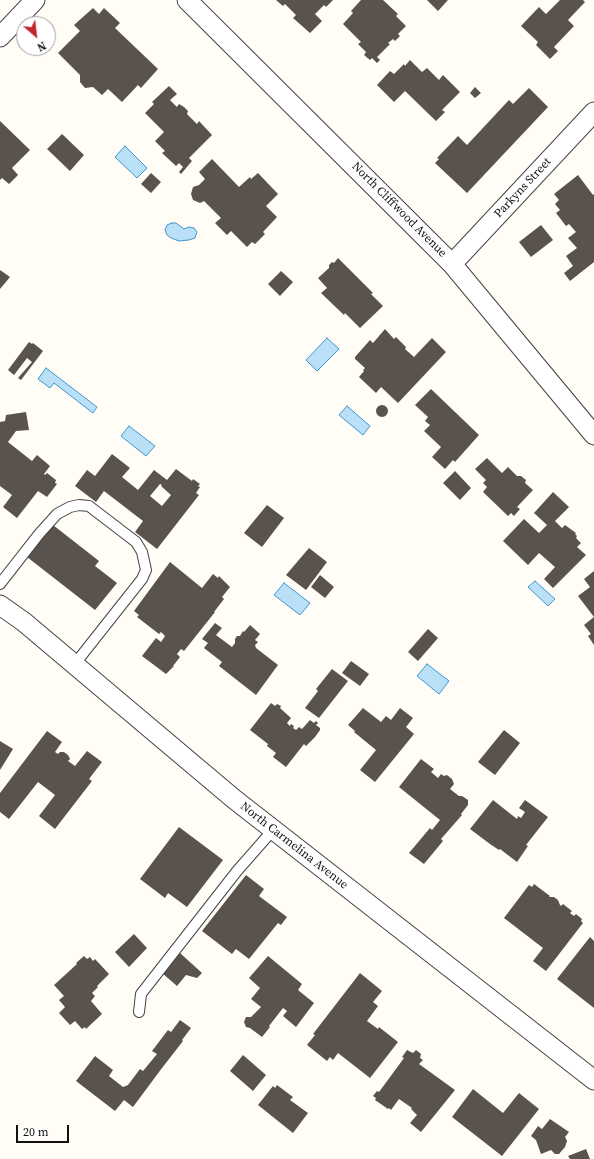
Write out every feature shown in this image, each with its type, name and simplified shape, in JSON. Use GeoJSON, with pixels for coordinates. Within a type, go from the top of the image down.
{"type":"FeatureCollection","features":[{"type":"Feature","properties":{"kind":"street"},"geometry":{"type":"LineString","coordinates":[[0,37],[35,0]]}},
{"type":"Feature","properties":{"kind":"street","name":"North Cliffwood Avenue"},"geometry":{"type":"LineString","coordinates":[[187,0],[452,264],[594,435]]}},
{"type":"Feature","properties":{"kind":"street","name":"Parkyns Street"},"geometry":{"type":"LineString","coordinates":[[452,264],[594,112]]}},
{"type":"Feature","properties":{"kind":"street","name":"North Carmelina Avenue"},"geometry":{"type":"LineString","coordinates":[[0,605],[24,622],[234,800],[594,1080]]}},
{"type":"Feature","properties":{"kind":"lane"},"geometry":{"type":"LineString","coordinates":[[0,584],[39,534],[57,514],[70,507],[79,505],[89,506],[136,542],[142,552],[146,570],[142,578],[74,665]]}},
{"type":"Feature","properties":{"kind":"lane"},"geometry":{"type":"LineString","coordinates":[[139,1012],[142,994],[237,871],[273,830]]}},
{"type":"Feature","properties":{"kind":"water"},"geometry":{"type":"Polygon","coordinates":[[[125,146],[147,168],[137,178],[115,157],[125,146]]]}},
{"type":"Feature","properties":{"kind":"water"},"geometry":{"type":"Polygon","coordinates":[[[176,223],[184,229],[189,227],[194,228],[197,232],[195,238],[179,241],[171,238],[167,235],[165,230],[167,225],[176,223]]]}},
{"type":"Feature","properties":{"kind":"water"},"geometry":{"type":"Polygon","coordinates":[[[327,338],[339,349],[317,371],[306,360],[327,338]]]}},
{"type":"Feature","properties":{"kind":"water"},"geometry":{"type":"Polygon","coordinates":[[[46,368],[97,407],[93,413],[54,383],[50,388],[38,379],[46,368]]]}},
{"type":"Feature","properties":{"kind":"water"},"geometry":{"type":"Polygon","coordinates":[[[347,406],[370,426],[363,435],[339,415],[347,406]]]}},
{"type":"Feature","properties":{"kind":"water"},"geometry":{"type":"Polygon","coordinates":[[[129,426],[155,446],[146,456],[121,436],[129,426]]]}},
{"type":"Feature","properties":{"kind":"water"},"geometry":{"type":"Polygon","coordinates":[[[535,581],[555,599],[548,606],[528,587],[535,581]]]}},
{"type":"Feature","properties":{"kind":"water"},"geometry":{"type":"Polygon","coordinates":[[[284,583],[310,603],[300,615],[274,595],[284,583]]]}},
{"type":"Feature","properties":{"kind":"water"},"geometry":{"type":"Polygon","coordinates":[[[427,664],[449,681],[439,694],[417,676],[427,664]]]}},
{"type":"Feature","properties":{"kind":"building"},"geometry":{"type":"Polygon","coordinates":[[[276,0],[333,0],[326,7],[324,5],[315,14],[322,21],[310,33],[293,18],[296,15],[285,4],[283,6],[276,0]]]}},
{"type":"Feature","properties":{"kind":"building"},"geometry":{"type":"Polygon","coordinates":[[[361,0],[383,0],[398,14],[396,16],[406,26],[398,34],[400,36],[395,41],[393,39],[388,43],[390,44],[377,57],[380,60],[377,63],[372,58],[370,60],[364,55],[366,52],[358,44],[361,42],[343,24],[353,13],[351,11],[361,0]]]}},
{"type":"Feature","properties":{"kind":"building"},"geometry":{"type":"Polygon","coordinates":[[[427,0],[448,0],[438,11],[427,0]]]}},
{"type":"Feature","properties":{"kind":"building"},"geometry":{"type":"Polygon","coordinates":[[[560,0],[583,0],[585,2],[568,20],[574,26],[554,47],[558,51],[550,59],[536,45],[538,42],[521,26],[539,7],[546,14],[560,0]]]}},
{"type":"Feature","properties":{"kind":"building"},"geometry":{"type":"Polygon","coordinates":[[[93,8],[99,14],[104,8],[120,23],[115,28],[158,69],[141,88],[138,85],[122,102],[108,89],[102,95],[93,87],[85,88],[80,82],[80,75],[58,53],[80,31],[74,25],[93,8]]]}},
{"type":"Feature","properties":{"kind":"building"},"geometry":{"type":"Polygon","coordinates":[[[410,60],[422,72],[427,68],[439,80],[443,75],[460,92],[442,110],[445,112],[436,121],[405,91],[394,102],[377,85],[390,71],[394,74],[404,64],[405,66],[410,60]]]}},
{"type":"Feature","properties":{"kind":"building"},"geometry":{"type":"Polygon","coordinates":[[[169,86],[177,94],[170,100],[177,107],[179,104],[184,107],[188,111],[187,114],[197,124],[199,121],[212,135],[189,158],[192,161],[181,174],[179,172],[183,167],[179,163],[176,166],[162,153],[165,151],[155,141],[164,132],[145,113],[154,104],[152,102],[169,86]]]}},
{"type":"Feature","properties":{"kind":"building"},"geometry":{"type":"Polygon","coordinates":[[[475,87],[481,93],[475,98],[470,93],[475,87]]]}},
{"type":"Feature","properties":{"kind":"building"},"geometry":{"type":"Polygon","coordinates":[[[529,88],[548,107],[467,193],[435,163],[439,159],[437,158],[458,136],[467,145],[509,100],[513,104],[529,88]]]}},
{"type":"Feature","properties":{"kind":"building"},"geometry":{"type":"Polygon","coordinates":[[[0,121],[30,150],[12,168],[18,175],[9,184],[2,178],[0,180],[0,121]]]}},
{"type":"Feature","properties":{"kind":"building"},"geometry":{"type":"Polygon","coordinates":[[[62,134],[84,155],[70,171],[47,149],[62,134]]]}},
{"type":"Feature","properties":{"kind":"building"},"geometry":{"type":"Polygon","coordinates":[[[212,159],[239,187],[250,177],[251,179],[258,173],[278,194],[266,206],[277,217],[263,232],[265,234],[255,244],[252,242],[247,247],[231,231],[227,235],[215,223],[221,218],[204,201],[200,203],[193,200],[191,194],[193,187],[199,185],[205,179],[199,172],[212,159]]]}},
{"type":"Feature","properties":{"kind":"building"},"geometry":{"type":"Polygon","coordinates":[[[151,173],[161,182],[151,193],[141,184],[151,173]]]}},
{"type":"Feature","properties":{"kind":"building"},"geometry":{"type":"Polygon","coordinates":[[[578,175],[593,195],[594,194],[594,262],[570,281],[564,273],[573,266],[566,256],[577,248],[568,238],[576,232],[569,224],[566,226],[556,213],[560,210],[555,204],[559,200],[554,194],[578,175]]]}},
{"type":"Feature","properties":{"kind":"building"},"geometry":{"type":"Polygon","coordinates":[[[541,225],[553,240],[531,257],[519,242],[541,225]]]}},
{"type":"Feature","properties":{"kind":"building"},"geometry":{"type":"Polygon","coordinates":[[[338,258],[373,293],[371,294],[383,306],[360,328],[321,293],[327,288],[318,278],[329,268],[329,265],[332,262],[334,263],[338,258]]]}},
{"type":"Feature","properties":{"kind":"building"},"geometry":{"type":"Polygon","coordinates":[[[0,270],[10,277],[0,289],[0,270]]]}},
{"type":"Feature","properties":{"kind":"building"},"geometry":{"type":"Polygon","coordinates":[[[281,271],[293,282],[280,296],[268,284],[281,271]]]}},
{"type":"Feature","properties":{"kind":"building"},"geometry":{"type":"Polygon","coordinates":[[[385,329],[394,339],[396,337],[406,347],[405,349],[414,357],[432,338],[446,352],[398,403],[381,387],[376,393],[359,377],[365,368],[355,359],[355,357],[370,340],[373,343],[385,329]]]}},
{"type":"Feature","properties":{"kind":"building"},"geometry":{"type":"Polygon","coordinates":[[[29,342],[32,344],[33,343],[43,351],[21,380],[18,378],[32,362],[27,358],[14,375],[8,370],[29,342]]]}},
{"type":"Feature","properties":{"kind":"building"},"geometry":{"type":"Polygon","coordinates":[[[431,389],[479,435],[455,462],[453,460],[445,469],[432,457],[441,447],[424,431],[430,425],[425,421],[428,417],[415,405],[431,389]]]}},
{"type":"Feature","properties":{"kind":"building"},"geometry":{"type":"Polygon","coordinates":[[[380,405],[384,405],[388,411],[384,417],[380,417],[376,413],[376,409],[380,405]]]}},
{"type":"Feature","properties":{"kind":"building"},"geometry":{"type":"Polygon","coordinates":[[[26,412],[29,430],[16,431],[8,442],[32,461],[37,455],[50,466],[44,474],[45,475],[47,473],[56,480],[55,483],[57,484],[47,497],[38,491],[17,518],[3,507],[12,495],[0,486],[0,422],[5,421],[6,415],[26,412]]]}},
{"type":"Feature","properties":{"kind":"building"},"geometry":{"type":"Polygon","coordinates":[[[112,454],[130,468],[122,477],[138,490],[154,470],[167,480],[176,469],[192,481],[193,479],[200,484],[198,486],[200,487],[196,493],[199,495],[157,549],[135,532],[143,521],[104,491],[96,502],[75,486],[87,470],[95,476],[112,454]],[[160,484],[150,496],[162,506],[171,495],[161,486],[162,485],[160,484]]]}},
{"type":"Feature","properties":{"kind":"building"},"geometry":{"type":"Polygon","coordinates":[[[487,458],[502,473],[508,467],[517,476],[521,476],[526,480],[525,483],[533,490],[517,507],[520,509],[514,516],[511,513],[508,516],[483,492],[487,487],[483,483],[486,480],[475,469],[487,458]]]}},
{"type":"Feature","properties":{"kind":"building"},"geometry":{"type":"Polygon","coordinates":[[[455,471],[471,488],[460,500],[443,483],[455,471]]]}},
{"type":"Feature","properties":{"kind":"building"},"geometry":{"type":"Polygon","coordinates":[[[553,492],[569,507],[555,521],[562,528],[565,525],[576,533],[576,538],[581,543],[577,547],[586,555],[553,588],[544,579],[555,567],[539,553],[528,565],[503,541],[524,519],[539,533],[547,525],[534,513],[553,492]]]}},
{"type":"Feature","properties":{"kind":"building"},"geometry":{"type":"Polygon","coordinates":[[[267,505],[284,518],[262,547],[244,533],[267,505]]]}},
{"type":"Feature","properties":{"kind":"building"},"geometry":{"type":"Polygon","coordinates":[[[53,525],[99,561],[95,566],[117,583],[95,610],[27,557],[53,525]]]}},
{"type":"Feature","properties":{"kind":"building"},"geometry":{"type":"Polygon","coordinates":[[[309,548],[327,562],[306,590],[286,575],[309,548]]]}},
{"type":"Feature","properties":{"kind":"building"},"geometry":{"type":"Polygon","coordinates":[[[170,562],[202,588],[213,574],[218,578],[219,576],[230,587],[222,597],[224,599],[215,612],[184,651],[181,649],[177,654],[180,657],[166,674],[142,656],[156,638],[161,642],[165,636],[161,632],[159,634],[137,617],[139,615],[134,611],[170,562]]]}},
{"type":"Feature","properties":{"kind":"building"},"geometry":{"type":"Polygon","coordinates":[[[594,571],[594,617],[578,596],[590,587],[584,579],[594,571]]]}},
{"type":"Feature","properties":{"kind":"building"},"geometry":{"type":"Polygon","coordinates":[[[320,575],[334,587],[325,598],[311,587],[320,575]]]}},
{"type":"Feature","properties":{"kind":"building"},"geometry":{"type":"Polygon","coordinates":[[[594,617],[594,645],[588,636],[591,634],[584,625],[594,617]]]}},
{"type":"Feature","properties":{"kind":"building"},"geometry":{"type":"Polygon","coordinates":[[[215,623],[222,628],[216,635],[232,647],[237,636],[240,636],[250,625],[260,634],[255,640],[258,642],[255,645],[256,648],[278,665],[256,695],[219,666],[222,662],[204,648],[208,643],[202,639],[215,623]]]}},
{"type":"Feature","properties":{"kind":"building"},"geometry":{"type":"Polygon","coordinates":[[[428,629],[438,638],[418,661],[408,652],[428,629]]]}},
{"type":"Feature","properties":{"kind":"building"},"geometry":{"type":"Polygon","coordinates":[[[351,661],[369,674],[360,686],[342,673],[351,661]]]}},
{"type":"Feature","properties":{"kind":"building"},"geometry":{"type":"Polygon","coordinates":[[[332,669],[348,681],[319,718],[305,708],[318,691],[316,689],[332,669]]]}},
{"type":"Feature","properties":{"kind":"building"},"geometry":{"type":"Polygon","coordinates":[[[271,703],[275,706],[277,704],[281,706],[280,708],[291,718],[287,723],[290,726],[291,724],[294,726],[293,728],[296,730],[299,727],[302,729],[310,720],[314,723],[316,721],[318,723],[316,725],[320,728],[315,737],[306,746],[304,744],[286,767],[273,757],[276,753],[267,746],[268,744],[250,730],[271,703]]]}},
{"type":"Feature","properties":{"kind":"building"},"geometry":{"type":"Polygon","coordinates":[[[363,708],[381,722],[386,716],[391,720],[400,708],[413,718],[406,727],[414,734],[375,782],[360,770],[376,750],[354,732],[355,731],[348,725],[363,708]]]}},
{"type":"Feature","properties":{"kind":"building"},"geometry":{"type":"Polygon","coordinates":[[[504,730],[520,743],[495,775],[478,762],[504,730]]]}},
{"type":"Feature","properties":{"kind":"building"},"geometry":{"type":"Polygon","coordinates":[[[47,731],[62,742],[55,752],[58,754],[60,752],[64,752],[70,759],[68,761],[75,766],[87,751],[102,762],[89,779],[92,781],[55,829],[39,816],[55,795],[38,782],[9,819],[0,812],[0,793],[47,731]]]}},
{"type":"Feature","properties":{"kind":"building"},"geometry":{"type":"Polygon","coordinates":[[[0,741],[13,749],[0,770],[0,741]]]}},
{"type":"Feature","properties":{"kind":"building"},"geometry":{"type":"Polygon","coordinates":[[[421,759],[434,769],[431,772],[438,778],[441,774],[444,776],[447,775],[452,779],[454,784],[450,789],[459,796],[462,796],[468,800],[468,805],[461,814],[462,815],[441,839],[443,841],[424,864],[409,853],[430,828],[432,830],[440,820],[399,787],[421,759]]]}},
{"type":"Feature","properties":{"kind":"building"},"geometry":{"type":"Polygon","coordinates":[[[493,800],[517,819],[518,816],[521,818],[525,812],[519,808],[525,800],[548,817],[526,845],[528,846],[517,862],[470,829],[493,800]]]}},
{"type":"Feature","properties":{"kind":"building"},"geometry":{"type":"Polygon","coordinates":[[[179,827],[223,860],[187,907],[168,893],[165,898],[140,879],[179,827]]]}},
{"type":"Feature","properties":{"kind":"building"},"geometry":{"type":"Polygon","coordinates":[[[246,875],[264,889],[259,896],[287,917],[281,925],[278,923],[249,959],[236,949],[232,954],[202,931],[246,875]]]}},
{"type":"Feature","properties":{"kind":"building"},"geometry":{"type":"Polygon","coordinates":[[[534,884],[550,896],[549,897],[554,897],[558,900],[561,906],[563,904],[572,911],[570,913],[574,916],[576,914],[582,919],[581,921],[583,923],[546,971],[533,961],[543,948],[504,918],[529,885],[532,887],[534,884]]]}},
{"type":"Feature","properties":{"kind":"building"},"geometry":{"type":"Polygon","coordinates":[[[134,934],[147,948],[129,967],[115,952],[134,934]]]}},
{"type":"Feature","properties":{"kind":"building"},"geometry":{"type":"Polygon","coordinates":[[[590,937],[594,941],[594,1008],[557,979],[590,937]]]}},
{"type":"Feature","properties":{"kind":"building"},"geometry":{"type":"Polygon","coordinates":[[[180,953],[202,973],[197,978],[186,975],[177,986],[162,973],[180,953]]]}},
{"type":"Feature","properties":{"kind":"building"},"geometry":{"type":"Polygon","coordinates":[[[84,956],[87,959],[90,957],[93,961],[95,959],[109,974],[92,993],[95,996],[91,1001],[102,1014],[86,1029],[85,1027],[82,1029],[75,1021],[70,1025],[59,1013],[65,1007],[59,1000],[64,996],[54,985],[84,956]]]}},
{"type":"Feature","properties":{"kind":"building"},"geometry":{"type":"Polygon","coordinates":[[[268,956],[302,984],[298,990],[314,1003],[296,1027],[283,1016],[287,1011],[283,1008],[262,1037],[250,1028],[246,1027],[244,1022],[246,1017],[251,1017],[261,1007],[251,999],[260,988],[249,978],[268,956]]]}},
{"type":"Feature","properties":{"kind":"building"},"geometry":{"type":"Polygon","coordinates":[[[360,973],[382,991],[373,1002],[378,1006],[367,1021],[378,1029],[379,1027],[398,1042],[370,1078],[338,1053],[333,1060],[330,1057],[327,1061],[307,1045],[315,1035],[313,1034],[360,973]]]}},
{"type":"Feature","properties":{"kind":"building"},"geometry":{"type":"Polygon","coordinates":[[[180,1020],[191,1028],[182,1040],[183,1041],[133,1107],[124,1100],[115,1111],[76,1081],[95,1056],[113,1070],[109,1076],[123,1087],[128,1085],[140,1069],[143,1071],[157,1054],[152,1051],[168,1030],[171,1032],[180,1020]]]}},
{"type":"Feature","properties":{"kind":"building"},"geometry":{"type":"Polygon","coordinates":[[[407,1050],[413,1053],[416,1050],[421,1054],[420,1058],[423,1060],[419,1064],[455,1090],[421,1132],[410,1123],[417,1115],[411,1109],[412,1108],[399,1099],[391,1110],[375,1100],[376,1098],[373,1096],[377,1091],[379,1092],[404,1058],[402,1057],[407,1050]]]}},
{"type":"Feature","properties":{"kind":"building"},"geometry":{"type":"Polygon","coordinates":[[[243,1055],[266,1075],[253,1091],[230,1071],[243,1055]]]}},
{"type":"Feature","properties":{"kind":"building"},"geometry":{"type":"Polygon","coordinates":[[[277,1085],[293,1097],[290,1100],[308,1113],[293,1133],[258,1105],[273,1086],[275,1088],[277,1085]]]}},
{"type":"Feature","properties":{"kind":"building"},"geometry":{"type":"Polygon","coordinates":[[[473,1089],[503,1113],[519,1093],[539,1109],[502,1156],[452,1117],[473,1089]]]}},
{"type":"Feature","properties":{"kind":"building"},"geometry":{"type":"Polygon","coordinates":[[[550,1119],[569,1132],[565,1137],[567,1141],[565,1147],[559,1154],[555,1154],[551,1150],[541,1154],[536,1140],[531,1136],[538,1126],[542,1129],[550,1119]]]}},
{"type":"Feature","properties":{"kind":"building"},"geometry":{"type":"Polygon","coordinates":[[[586,1149],[590,1159],[570,1159],[568,1156],[586,1149]]]}}]}
